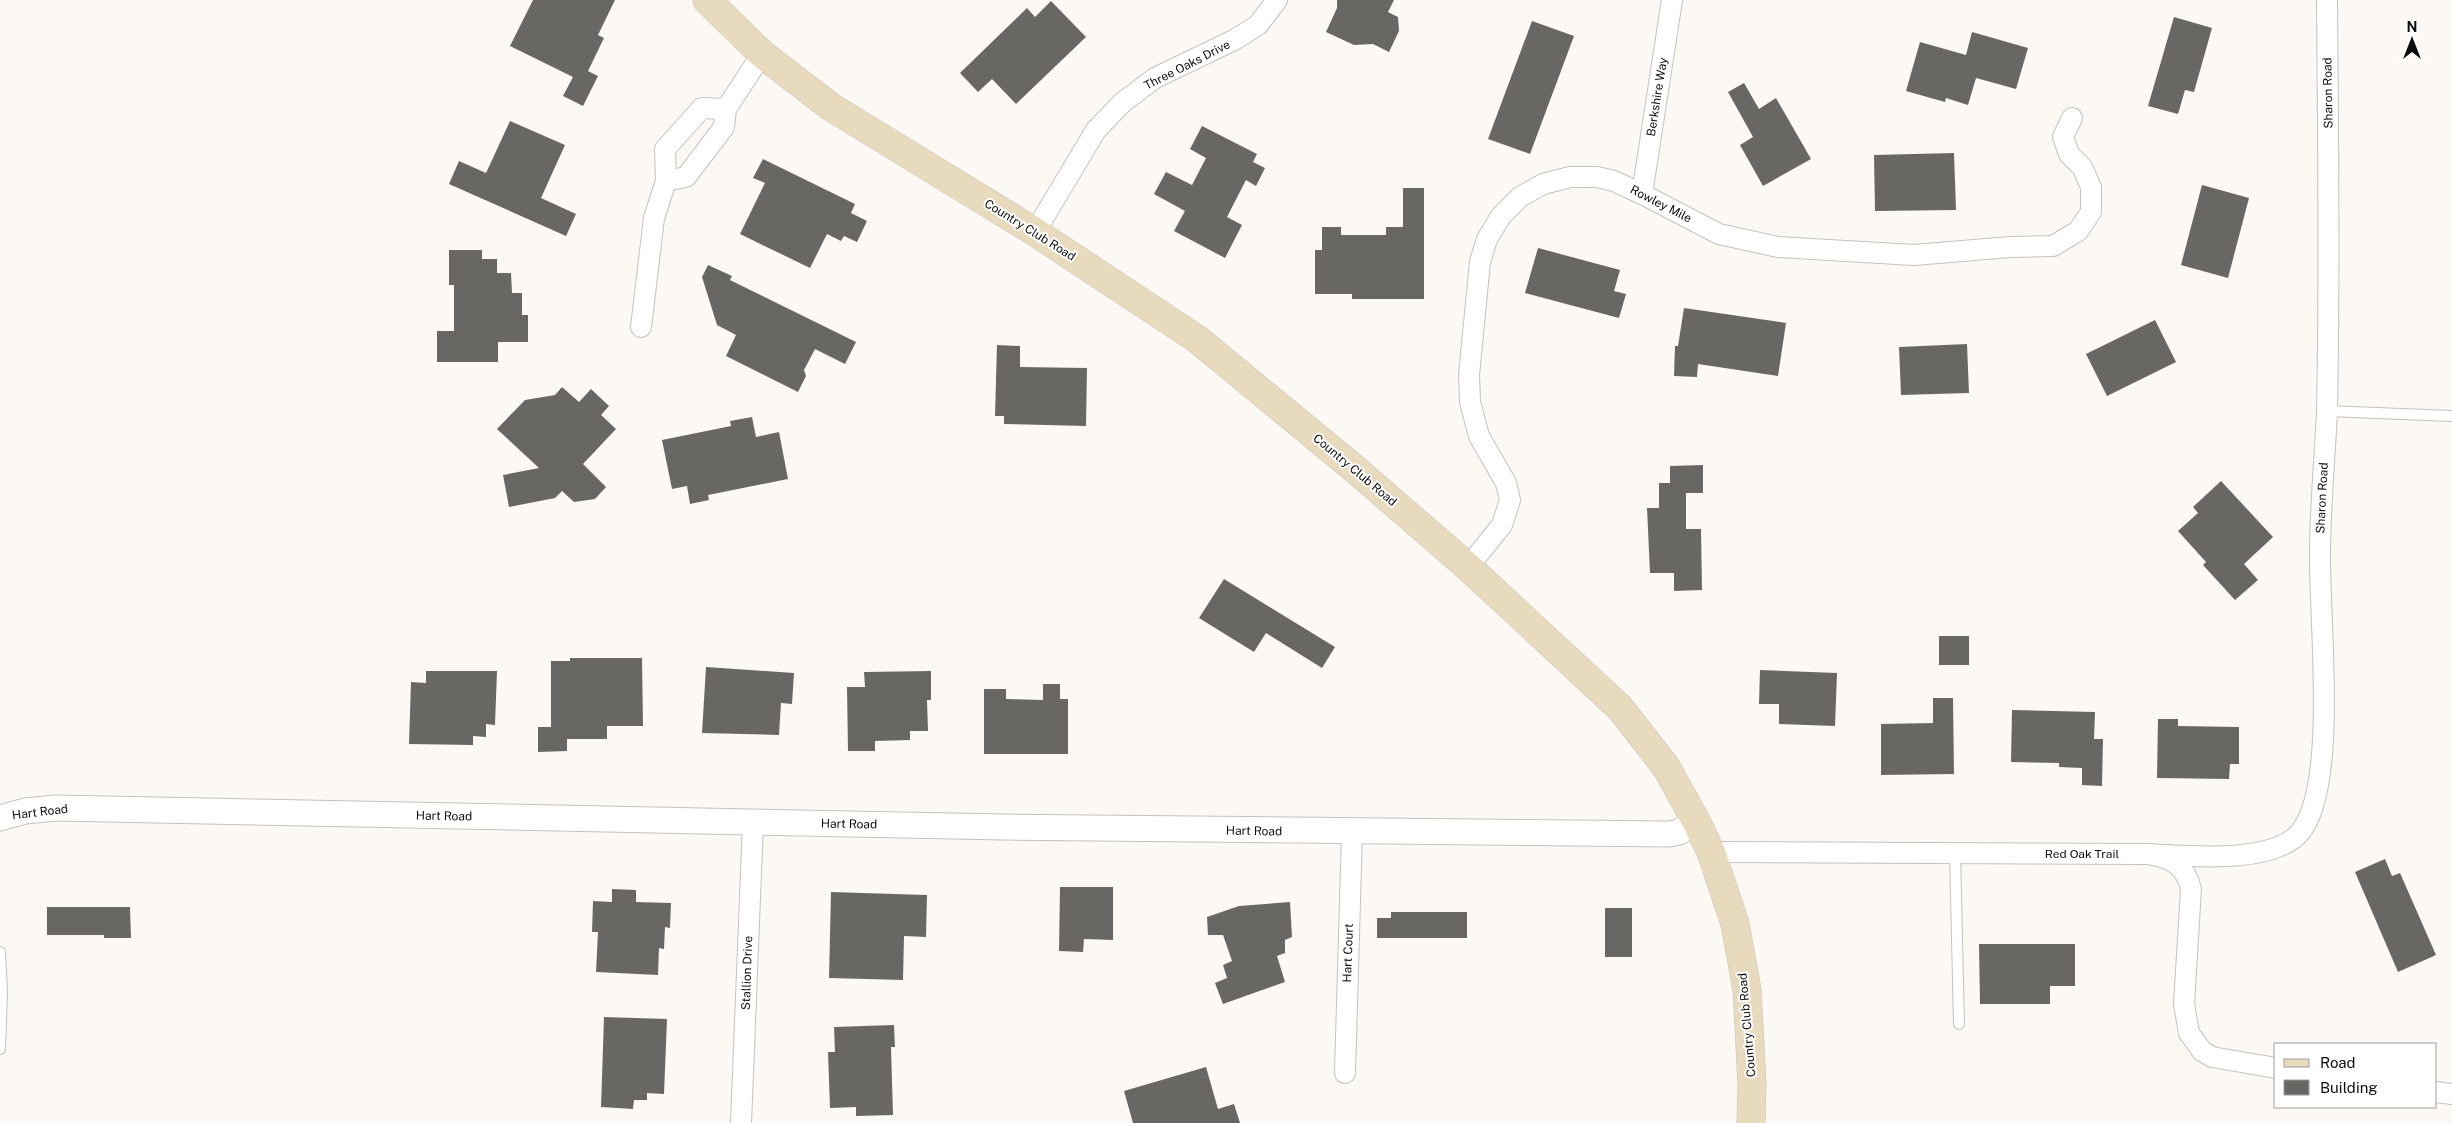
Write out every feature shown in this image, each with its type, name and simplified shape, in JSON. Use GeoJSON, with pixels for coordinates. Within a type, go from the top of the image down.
{"type":"FeatureCollection","features":[{"type":"Feature","properties":{"kind":"main road","name":"Country Club Road"},"geometry":{"type":"LineString","coordinates":[[707,0],[762,54],[831,106],[1034,232],[1197,339],[1356,470],[1468,567],[1620,708],[1666,768],[1696,821],[1710,852],[1735,924],[1747,990],[1752,1084],[1751,1123]]}},
{"type":"Feature","properties":{"kind":"street","name":"Three Oaks Drive"},"geometry":{"type":"LineString","coordinates":[[1034,232],[1096,130],[1108,115],[1155,78],[1234,40],[1258,25],[1277,0]]}},
{"type":"Feature","properties":{"kind":"street","name":"Berkshire Way"},"geometry":{"type":"LineString","coordinates":[[1642,194],[1672,0]]}},
{"type":"Feature","properties":{"kind":"street","name":"Sharon Road"},"geometry":{"type":"LineString","coordinates":[[2148,854],[2265,853],[2292,841],[2307,824],[2312,812],[2320,774],[2323,706],[2320,552],[2327,411],[2329,160],[2327,0]]}},
{"type":"Feature","properties":{"kind":"street"},"geometry":{"type":"LineString","coordinates":[[666,181],[686,177],[724,127],[726,109],[762,54]]}},
{"type":"Feature","properties":{"kind":"street"},"geometry":{"type":"LineString","coordinates":[[640,327],[654,218],[666,181],[665,148],[702,108],[726,109]]}},
{"type":"Feature","properties":{"kind":"street","name":"Rowley Mile"},"geometry":{"type":"LineString","coordinates":[[1468,567],[1502,525],[1510,500],[1506,483],[1479,436],[1470,402],[1469,375],[1480,262],[1487,239],[1507,210],[1520,197],[1543,184],[1570,177],[1596,177],[1614,181],[1642,194],[1718,234],[1778,247],[1914,255],[2010,247],[2053,246],[2078,231],[2091,212],[2091,187],[2082,167],[2069,154],[2062,137],[2072,118]]}},
{"type":"Feature","properties":{"kind":"street","name":"Hart Road"},"geometry":{"type":"LineString","coordinates":[[0,818],[25,811],[56,808],[1352,832],[1669,834],[1679,832],[1696,821]]}},
{"type":"Feature","properties":{"kind":"street","name":"Stallion Drive"},"geometry":{"type":"LineString","coordinates":[[741,1123],[753,822]]}},
{"type":"Feature","properties":{"kind":"street","name":"Hart Court"},"geometry":{"type":"LineString","coordinates":[[1345,1073],[1352,832]]}},
{"type":"Feature","properties":{"kind":"street","name":"Red Oak Trail"},"geometry":{"type":"LineString","coordinates":[[1710,852],[2148,854],[2168,858],[2186,873],[2191,897],[2184,1013],[2187,1028],[2195,1043],[2212,1057],[2274,1068]]}},
{"type":"Feature","properties":{"kind":"street"},"geometry":{"type":"LineString","coordinates":[[2437,1092],[2452,1094]]}},
{"type":"Feature","properties":{"kind":"lane"},"geometry":{"type":"LineString","coordinates":[[2327,411],[2452,416]]}},
{"type":"Feature","properties":{"kind":"lane"},"geometry":{"type":"LineString","coordinates":[[1955,852],[1959,1024]]}},
{"type":"Feature","properties":{"kind":"lane"},"geometry":{"type":"LineString","coordinates":[[0,952],[2,993],[0,1049]]}},
{"type":"Feature","properties":{"kind":"building"},"geometry":{"type":"Polygon","coordinates":[[[533,0],[615,0],[598,35],[604,38],[588,71],[598,76],[583,106],[563,96],[573,77],[510,46],[533,0]]]}},
{"type":"Feature","properties":{"kind":"building"},"geometry":{"type":"Polygon","coordinates":[[[1337,0],[1394,0],[1388,12],[1398,17],[1399,31],[1389,52],[1373,44],[1354,45],[1326,32],[1337,8],[1337,0]]]}},
{"type":"Feature","properties":{"kind":"building"},"geometry":{"type":"Polygon","coordinates":[[[1051,1],[1086,37],[1016,104],[992,79],[978,92],[960,73],[1027,8],[1035,17],[1051,1]]]}},
{"type":"Feature","properties":{"kind":"building"},"geometry":{"type":"Polygon","coordinates":[[[2174,17],[2212,28],[2194,92],[2185,90],[2178,114],[2148,106],[2174,17]]]}},
{"type":"Feature","properties":{"kind":"building"},"geometry":{"type":"Polygon","coordinates":[[[1532,21],[1574,36],[1530,154],[1488,139],[1532,21]]]}},
{"type":"Feature","properties":{"kind":"building"},"geometry":{"type":"Polygon","coordinates":[[[1972,32],[2028,48],[2016,89],[1976,78],[1968,105],[1946,98],[1945,102],[1906,91],[1920,42],[1966,55],[1972,32]]]}},
{"type":"Feature","properties":{"kind":"building"},"geometry":{"type":"Polygon","coordinates":[[[1744,83],[1759,109],[1776,98],[1811,159],[1763,186],[1740,145],[1753,137],[1728,92],[1744,83]]]}},
{"type":"Feature","properties":{"kind":"building"},"geometry":{"type":"Polygon","coordinates":[[[510,121],[565,145],[541,198],[576,214],[566,236],[449,184],[459,161],[486,173],[510,121]]]}},
{"type":"Feature","properties":{"kind":"building"},"geometry":{"type":"Polygon","coordinates":[[[1202,126],[1257,154],[1253,162],[1265,168],[1256,186],[1246,180],[1227,217],[1242,225],[1225,258],[1174,231],[1185,211],[1154,194],[1166,172],[1192,185],[1206,158],[1190,149],[1202,126]]]}},
{"type":"Feature","properties":{"kind":"building"},"geometry":{"type":"Polygon","coordinates":[[[1954,153],[1956,210],[1875,211],[1874,155],[1954,153]]]}},
{"type":"Feature","properties":{"kind":"building"},"geometry":{"type":"Polygon","coordinates":[[[763,159],[855,204],[851,213],[867,221],[857,242],[844,236],[841,241],[827,234],[810,268],[740,234],[765,183],[753,178],[763,159]]]}},
{"type":"Feature","properties":{"kind":"building"},"geometry":{"type":"Polygon","coordinates":[[[2202,185],[2249,198],[2228,278],[2181,265],[2202,185]]]}},
{"type":"Feature","properties":{"kind":"building"},"geometry":{"type":"Polygon","coordinates":[[[1403,188],[1424,188],[1424,299],[1352,299],[1352,294],[1315,294],[1315,250],[1322,250],[1322,227],[1341,227],[1341,235],[1386,235],[1386,227],[1403,227],[1403,188]]]}},
{"type":"Feature","properties":{"kind":"building"},"geometry":{"type":"Polygon","coordinates":[[[1538,248],[1620,270],[1614,291],[1626,294],[1619,318],[1525,293],[1538,248]]]}},
{"type":"Feature","properties":{"kind":"building"},"geometry":{"type":"Polygon","coordinates":[[[449,250],[482,250],[482,259],[497,259],[497,273],[511,273],[512,293],[522,293],[522,315],[528,315],[528,342],[498,342],[498,362],[437,362],[437,331],[454,331],[454,285],[449,285],[449,250]]]}},
{"type":"Feature","properties":{"kind":"building"},"geometry":{"type":"Polygon","coordinates":[[[708,265],[732,276],[730,280],[856,342],[845,364],[815,349],[804,370],[806,376],[798,392],[726,356],[736,335],[717,325],[702,277],[708,265]]]}},
{"type":"Feature","properties":{"kind":"building"},"geometry":{"type":"Polygon","coordinates":[[[1684,308],[1786,323],[1778,376],[1698,364],[1697,377],[1674,376],[1675,346],[1678,346],[1684,308]]]}},
{"type":"Feature","properties":{"kind":"building"},"geometry":{"type":"Polygon","coordinates":[[[2155,320],[2176,362],[2107,396],[2086,354],[2155,320]]]}},
{"type":"Feature","properties":{"kind":"building"},"geometry":{"type":"Polygon","coordinates":[[[1967,344],[1969,393],[1901,395],[1899,347],[1967,344]]]}},
{"type":"Feature","properties":{"kind":"building"},"geometry":{"type":"Polygon","coordinates":[[[997,345],[1020,346],[1020,367],[1087,368],[1086,426],[1004,424],[1004,416],[995,416],[997,345]]]}},
{"type":"Feature","properties":{"kind":"building"},"geometry":{"type":"Polygon","coordinates":[[[562,387],[579,402],[591,389],[609,406],[601,415],[616,429],[583,464],[606,487],[595,499],[574,502],[562,491],[555,498],[509,507],[503,475],[539,468],[497,429],[525,400],[555,395],[562,387]]]}},
{"type":"Feature","properties":{"kind":"building"},"geometry":{"type":"Polygon","coordinates":[[[752,417],[756,437],[779,432],[788,479],[708,495],[709,500],[690,504],[687,486],[672,489],[662,440],[731,426],[730,421],[752,417]]]}},
{"type":"Feature","properties":{"kind":"building"},"geometry":{"type":"Polygon","coordinates":[[[1703,465],[1703,493],[1686,493],[1686,529],[1701,529],[1702,590],[1674,591],[1674,573],[1650,573],[1647,508],[1659,508],[1659,483],[1670,483],[1670,466],[1703,465]]]}},
{"type":"Feature","properties":{"kind":"building"},"geometry":{"type":"Polygon","coordinates":[[[2221,481],[2273,537],[2244,564],[2258,580],[2235,600],[2203,565],[2206,562],[2178,531],[2198,513],[2193,507],[2221,481]]]}},
{"type":"Feature","properties":{"kind":"building"},"geometry":{"type":"Polygon","coordinates":[[[1224,579],[1335,647],[1322,668],[1266,633],[1254,652],[1199,618],[1224,579]]]}},
{"type":"Feature","properties":{"kind":"building"},"geometry":{"type":"Polygon","coordinates":[[[1939,636],[1969,636],[1969,665],[1939,665],[1939,636]]]}},
{"type":"Feature","properties":{"kind":"building"},"geometry":{"type":"Polygon","coordinates":[[[570,658],[642,658],[643,726],[607,726],[607,739],[567,739],[567,751],[538,752],[538,727],[551,727],[551,661],[570,661],[570,658]]]}},
{"type":"Feature","properties":{"kind":"building"},"geometry":{"type":"Polygon","coordinates":[[[706,667],[794,673],[792,704],[781,703],[779,735],[702,733],[706,667]]]}},
{"type":"Feature","properties":{"kind":"building"},"geometry":{"type":"Polygon","coordinates":[[[1760,670],[1837,673],[1835,726],[1779,724],[1779,704],[1759,704],[1760,670]]]}},
{"type":"Feature","properties":{"kind":"building"},"geometry":{"type":"Polygon","coordinates":[[[426,671],[497,671],[495,725],[486,724],[486,737],[473,736],[473,745],[409,744],[411,682],[426,683],[426,671]]]}},
{"type":"Feature","properties":{"kind":"building"},"geometry":{"type":"Polygon","coordinates":[[[931,671],[931,700],[927,700],[928,731],[910,731],[910,740],[875,741],[875,751],[848,751],[847,687],[865,687],[864,672],[931,671]]]}},
{"type":"Feature","properties":{"kind":"building"},"geometry":{"type":"Polygon","coordinates":[[[1043,684],[1060,684],[1060,699],[1068,699],[1068,754],[984,754],[984,689],[1006,689],[1006,699],[1043,700],[1043,684]]]}},
{"type":"Feature","properties":{"kind":"building"},"geometry":{"type":"Polygon","coordinates":[[[1933,698],[1953,698],[1954,774],[1881,775],[1881,724],[1933,723],[1933,698]]]}},
{"type":"Feature","properties":{"kind":"building"},"geometry":{"type":"Polygon","coordinates":[[[2012,710],[2095,712],[2094,739],[2103,739],[2102,786],[2082,785],[2082,768],[2059,767],[2059,763],[2011,762],[2012,710]]]}},
{"type":"Feature","properties":{"kind":"building"},"geometry":{"type":"Polygon","coordinates":[[[2158,719],[2178,719],[2178,726],[2239,727],[2239,764],[2230,764],[2229,779],[2157,778],[2158,719]]]}},
{"type":"Feature","properties":{"kind":"building"},"geometry":{"type":"Polygon","coordinates":[[[2385,859],[2392,876],[2400,873],[2436,955],[2398,972],[2355,872],[2385,859]]]}},
{"type":"Feature","properties":{"kind":"building"},"geometry":{"type":"Polygon","coordinates":[[[1060,887],[1113,887],[1113,940],[1084,939],[1083,952],[1059,951],[1060,887]]]}},
{"type":"Feature","properties":{"kind":"building"},"geometry":{"type":"Polygon","coordinates":[[[612,889],[636,890],[636,902],[671,903],[670,928],[665,927],[664,949],[659,948],[658,975],[596,972],[598,932],[592,932],[593,901],[612,902],[612,889]]]}},
{"type":"Feature","properties":{"kind":"building"},"geometry":{"type":"Polygon","coordinates":[[[831,892],[927,895],[926,937],[904,936],[903,980],[829,978],[831,892]]]}},
{"type":"Feature","properties":{"kind":"building"},"geometry":{"type":"Polygon","coordinates":[[[1290,902],[1292,937],[1285,940],[1285,953],[1277,956],[1285,982],[1223,1004],[1215,983],[1227,978],[1223,965],[1232,961],[1223,935],[1208,935],[1207,917],[1239,906],[1290,902]]]}},
{"type":"Feature","properties":{"kind":"building"},"geometry":{"type":"Polygon","coordinates":[[[47,907],[130,907],[131,938],[104,938],[104,935],[47,935],[47,907]]]}},
{"type":"Feature","properties":{"kind":"building"},"geometry":{"type":"Polygon","coordinates":[[[1605,908],[1632,908],[1632,957],[1605,957],[1605,908]]]}},
{"type":"Feature","properties":{"kind":"building"},"geometry":{"type":"Polygon","coordinates":[[[1391,912],[1467,912],[1467,938],[1377,938],[1377,918],[1391,918],[1391,912]]]}},
{"type":"Feature","properties":{"kind":"building"},"geometry":{"type":"Polygon","coordinates":[[[1979,944],[2075,944],[2075,986],[2050,986],[2050,1004],[1980,1004],[1979,944]]]}},
{"type":"Feature","properties":{"kind":"building"},"geometry":{"type":"Polygon","coordinates":[[[604,1017],[667,1019],[664,1094],[647,1093],[647,1100],[634,1100],[633,1109],[601,1107],[604,1017]]]}},
{"type":"Feature","properties":{"kind":"building"},"geometry":{"type":"Polygon","coordinates":[[[894,1025],[895,1047],[891,1047],[893,1115],[856,1116],[856,1107],[830,1108],[828,1052],[835,1052],[834,1027],[894,1025]]]}},
{"type":"Feature","properties":{"kind":"building"},"geometry":{"type":"Polygon","coordinates":[[[1206,1067],[1218,1109],[1234,1104],[1240,1123],[1133,1123],[1124,1091],[1206,1067]]]}}]}
